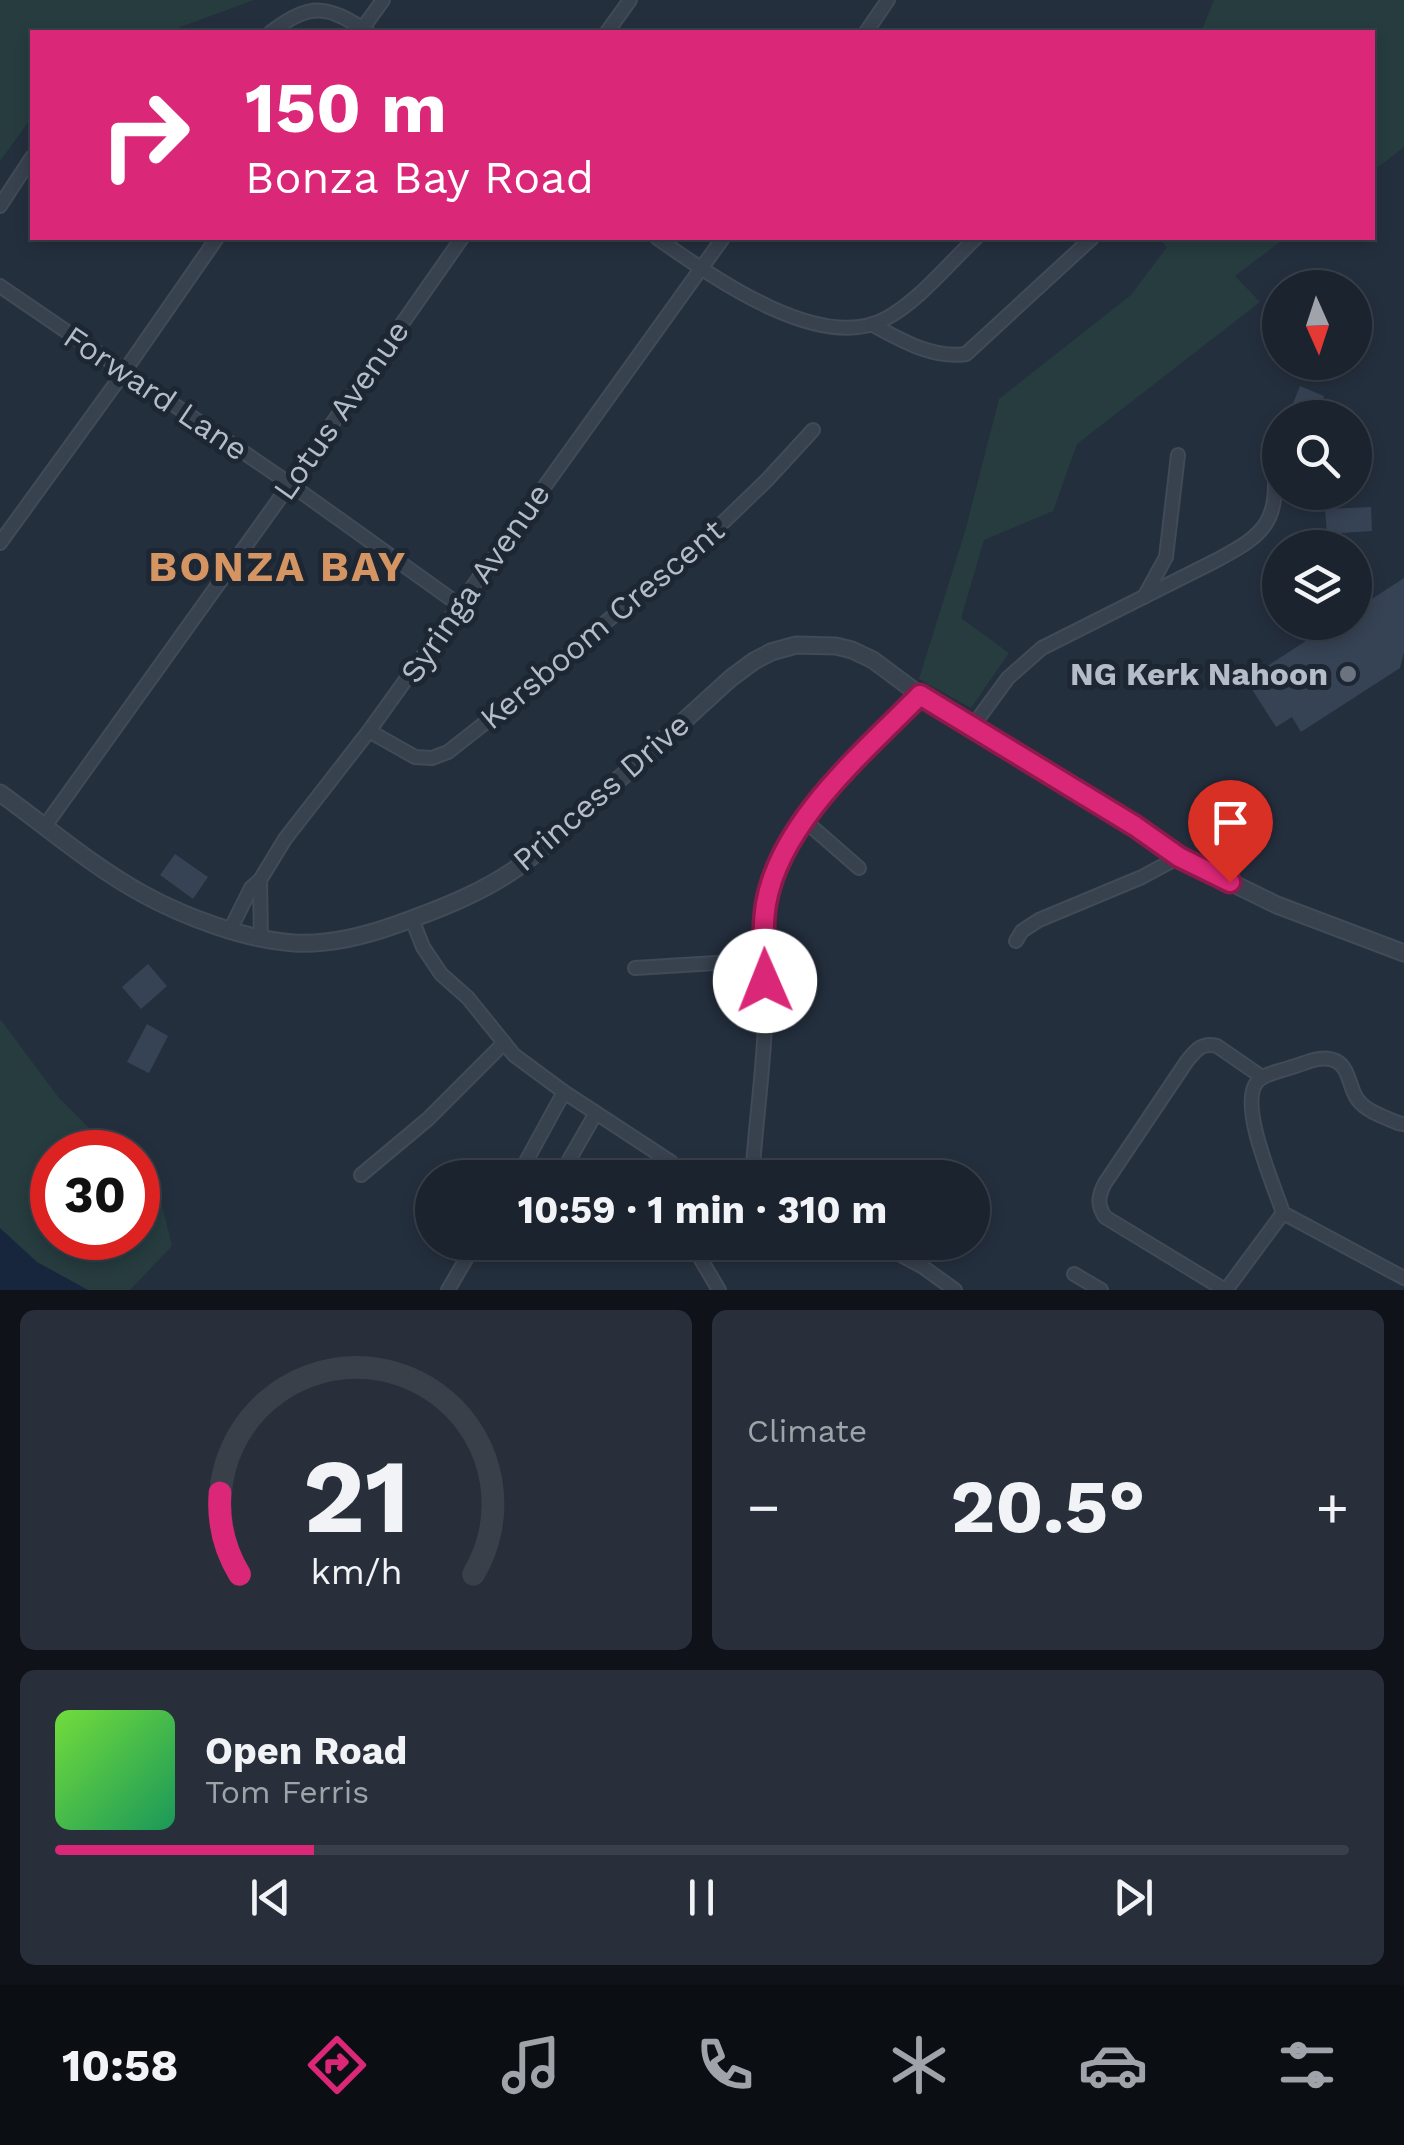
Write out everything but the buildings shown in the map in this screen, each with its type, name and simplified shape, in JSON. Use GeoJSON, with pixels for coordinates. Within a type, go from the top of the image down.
{"type":"FeatureCollection","features":[{"type":"Feature","properties":{"kind":"street"},"geometry":{"type":"LineString","coordinates":[[364,30],[383,0]]}},
{"type":"Feature","properties":{"kind":"street"},"geometry":{"type":"LineString","coordinates":[[608,30],[630,0]]}},
{"type":"Feature","properties":{"kind":"street"},"geometry":{"type":"LineString","coordinates":[[867,30],[888,0]]}},
{"type":"Feature","properties":{"kind":"street"},"geometry":{"type":"LineString","coordinates":[[275,30],[308,11],[323,10],[334,12],[361,30]]}},
{"type":"Feature","properties":{"kind":"street"},"geometry":{"type":"LineString","coordinates":[[0,206],[30,160]]}},
{"type":"Feature","properties":{"kind":"street"},"geometry":{"type":"LineString","coordinates":[[0,544],[217,240]]}},
{"type":"Feature","properties":{"kind":"street","name":"Lotus Avenue"},"geometry":{"type":"LineString","coordinates":[[44,826],[461,240]]}},
{"type":"Feature","properties":{"kind":"street"},"geometry":{"type":"LineString","coordinates":[[660,240],[746,296],[789,315],[846,329],[859,329],[890,317],[974,240]]}},
{"type":"Feature","properties":{"kind":"street","name":"Syringa Avenue"},"geometry":{"type":"LineString","coordinates":[[230,930],[251,888],[286,838],[370,731],[721,240]]}},
{"type":"Feature","properties":{"kind":"street"},"geometry":{"type":"LineString","coordinates":[[873,325],[918,346],[948,355],[966,354],[1090,240]]}},
{"type":"Feature","properties":{"kind":"street","name":"Forward Lane"},"geometry":{"type":"LineString","coordinates":[[0,286],[458,604]]}},
{"type":"Feature","properties":{"kind":"street","name":"Kersboom Crescent"},"geometry":{"type":"LineString","coordinates":[[370,731],[415,758],[432,758],[448,752],[712,533],[813,430]]}},
{"type":"Feature","properties":{"kind":"street"},"geometry":{"type":"LineString","coordinates":[[1142,599],[1166,557],[1178,454]]}},
{"type":"Feature","properties":{"kind":"street"},"geometry":{"type":"LineString","coordinates":[[972,727],[1008,678],[1042,648],[1245,545],[1261,532],[1273,510]]}},
{"type":"Feature","properties":{"kind":"street","name":"Princess Drive"},"geometry":{"type":"LineString","coordinates":[[0,793],[140,893],[169,907],[261,939],[295,943],[332,941],[377,932],[476,892],[519,866],[754,661],[796,646],[836,646],[873,660],[920,695],[1179,857],[1277,904],[1404,954]]}},
{"type":"Feature","properties":{"kind":"street"},"geometry":{"type":"LineString","coordinates":[[753,1160],[766,1002],[764,918],[770,884],[785,846],[804,820],[844,772],[920,695]]}},
{"type":"Feature","properties":{"kind":"street"},"geometry":{"type":"LineString","coordinates":[[804,820],[859,868]]}},
{"type":"Feature","properties":{"kind":"street"},"geometry":{"type":"LineString","coordinates":[[1016,941],[1022,931],[1038,920],[1142,877],[1179,857]]}},
{"type":"Feature","properties":{"kind":"street"},"geometry":{"type":"LineString","coordinates":[[260,880],[261,939]]}},
{"type":"Feature","properties":{"kind":"street"},"geometry":{"type":"LineString","coordinates":[[412,919],[433,964],[468,998],[514,1056],[668,1160]]}},
{"type":"Feature","properties":{"kind":"street"},"geometry":{"type":"LineString","coordinates":[[636,968],[764,960]]}},
{"type":"Feature","properties":{"kind":"street"},"geometry":{"type":"LineString","coordinates":[[362,1175],[428,1120],[504,1044]]}},
{"type":"Feature","properties":{"kind":"street"},"geometry":{"type":"LineString","coordinates":[[1262,1077],[1217,1046],[1198,1048],[1105,1183],[1099,1205],[1105,1217],[1226,1290],[1283,1214]]}},
{"type":"Feature","properties":{"kind":"street"},"geometry":{"type":"LineString","coordinates":[[1404,1124],[1362,1105],[1345,1069],[1332,1059],[1320,1058],[1262,1077],[1251,1092],[1250,1110],[1283,1214],[1404,1278]]}},
{"type":"Feature","properties":{"kind":"street"},"geometry":{"type":"LineString","coordinates":[[527,1160],[564,1092]]}},
{"type":"Feature","properties":{"kind":"street"},"geometry":{"type":"LineString","coordinates":[[569,1160],[596,1113]]}},
{"type":"Feature","properties":{"kind":"street"},"geometry":{"type":"LineString","coordinates":[[448,1290],[466,1260]]}},
{"type":"Feature","properties":{"kind":"street"},"geometry":{"type":"LineString","coordinates":[[701,1260],[719,1290]]}},
{"type":"Feature","properties":{"kind":"street"},"geometry":{"type":"LineString","coordinates":[[910,1260],[955,1290]]}},
{"type":"Feature","properties":{"kind":"street"},"geometry":{"type":"LineString","coordinates":[[1074,1274],[1102,1290]]}},
{"type":"Feature","properties":{"kind":"green space"},"geometry":{"type":"Polygon","coordinates":[[[0,0],[254,0],[172,30],[30,30],[30,120],[0,161],[0,0]]]}},
{"type":"Feature","properties":{"kind":"green space"},"geometry":{"type":"Polygon","coordinates":[[[1214,0],[1404,0],[1404,147],[1375,169],[1375,30],[1202,30],[1214,0]]]}},
{"type":"Feature","properties":{"kind":"green space"},"geometry":{"type":"Polygon","coordinates":[[[1160,240],[1282,240],[1235,276],[1260,302],[1077,444],[1053,511],[984,540],[961,618],[1009,653],[971,708],[919,679],[966,528],[999,399],[1131,295],[1167,247],[1160,240]]]}},
{"type":"Feature","properties":{"kind":"green space"},"geometry":{"type":"Polygon","coordinates":[[[0,1019],[59,1098],[91,1130],[30,1130],[30,1260],[159,1260],[130,1290],[0,1290],[0,1019]]]}},
{"type":"Feature","properties":{"kind":"green space"},"geometry":{"type":"Polygon","coordinates":[[[160,1200],[161,1201],[172,1246],[160,1259],[160,1200]]]}},
{"type":"Feature","properties":{"kind":"water"},"geometry":{"type":"Polygon","coordinates":[[[0,1228],[30,1256],[30,1260],[88,1290],[0,1290],[0,1228]]]}},
{"type":"Feature","properties":{"kind":"place","name":"NG Kerk Nahoon"},"geometry":{"type":"Point","coordinates":[1348,674]}},
{"type":"Feature","properties":{"kind":"district","name":"BONZA BAY"},"geometry":{"type":"Point","coordinates":[278,566]}},
{"type":"Feature","properties":{"kind":"route"},"geometry":{"type":"LineString","coordinates":[[765,981],[766,903],[785,846],[844,772],[920,695],[1179,857],[1230,882]]}}]}
